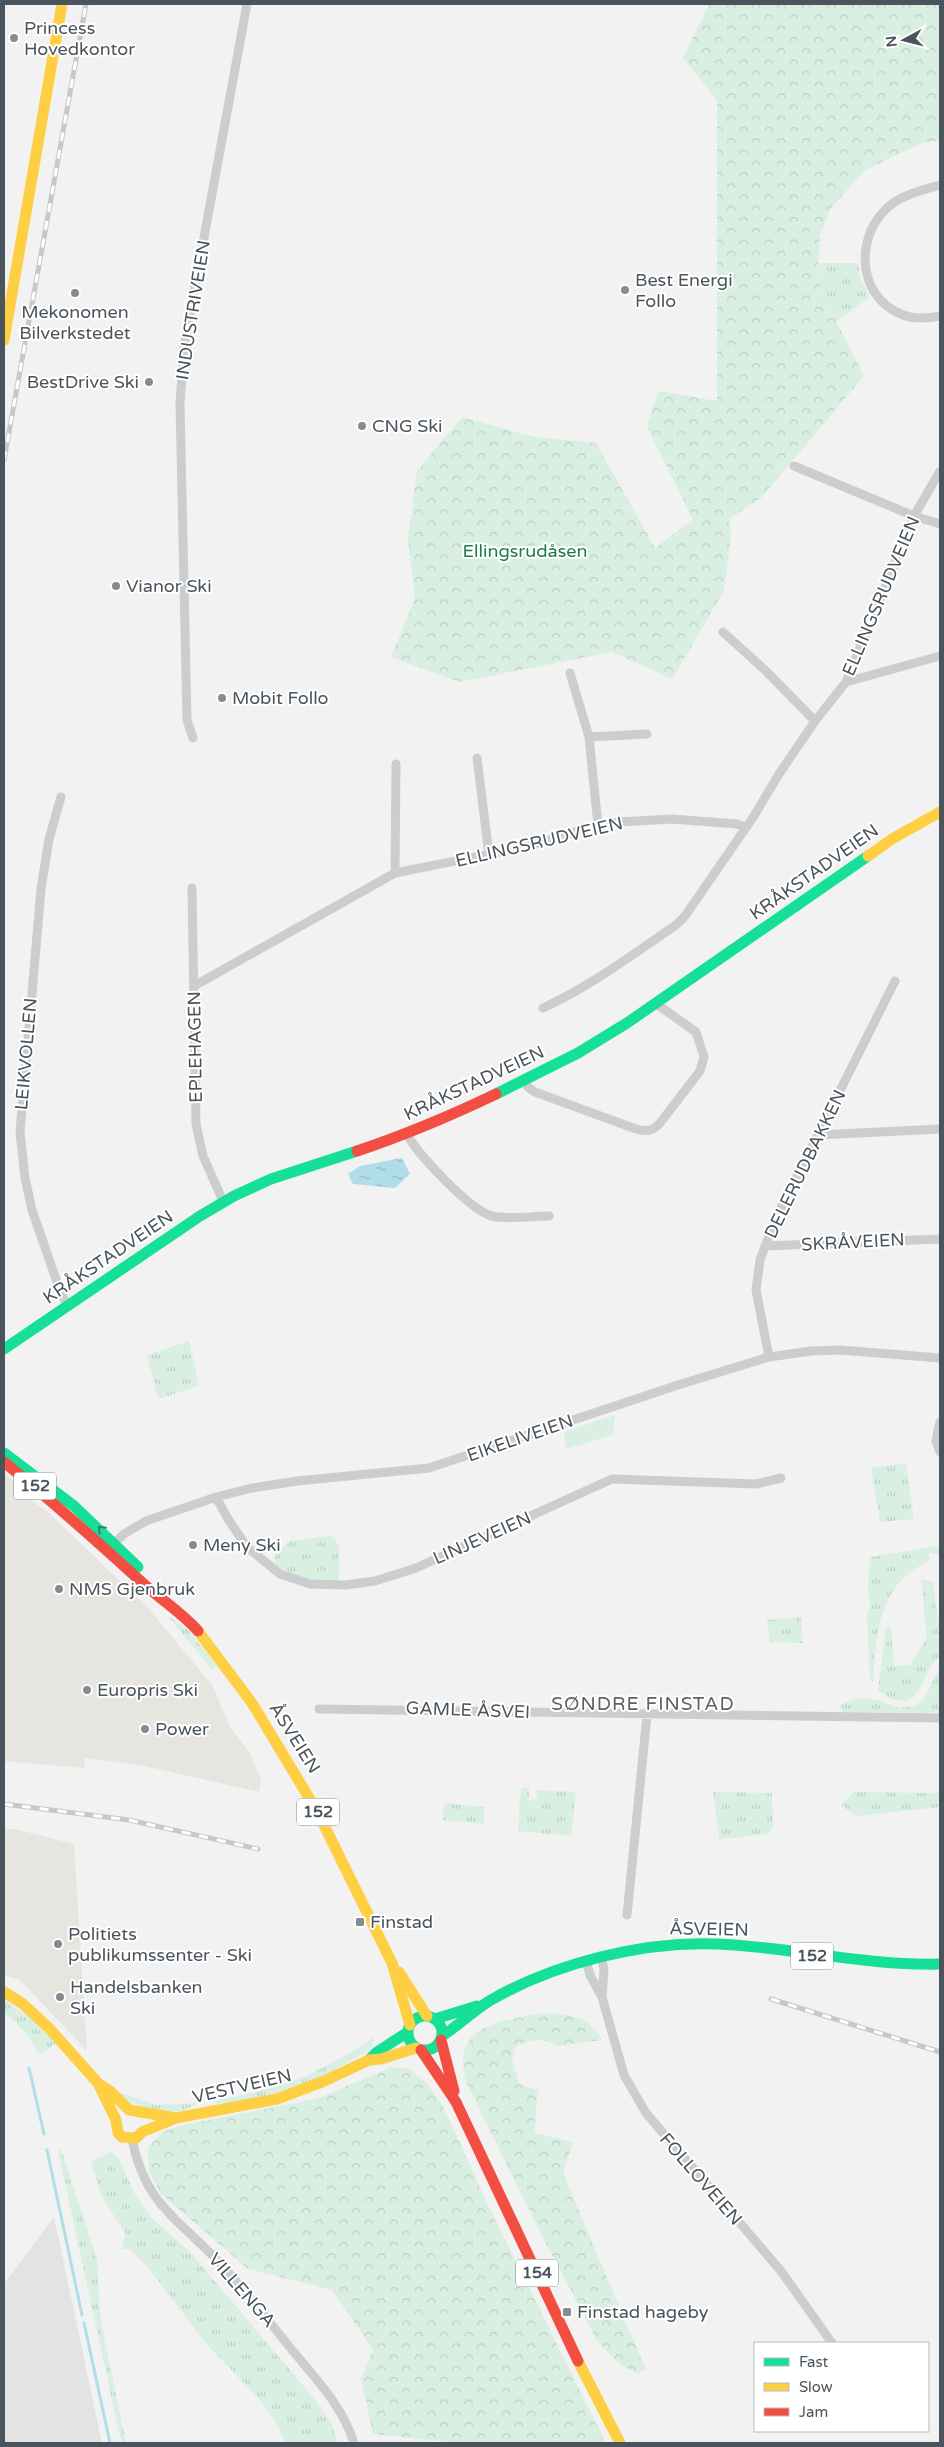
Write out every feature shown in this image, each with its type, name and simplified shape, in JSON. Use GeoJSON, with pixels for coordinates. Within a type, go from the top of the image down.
{"type":"FeatureCollection","features":[{"type":"Feature","properties":{"kind":"main road"},"geometry":{"type":"LineString","coordinates":[[4,335],[62,4]]}},
{"type":"Feature","properties":{"kind":"main road","name":"KRÅKSTADVEIEN"},"geometry":{"type":"LineString","coordinates":[[4,1349],[223,1201],[292,1170],[407,1134],[462,1111],[589,1046],[655,1003],[892,839],[940,812]]}},
{"type":"Feature","properties":{"kind":"main road","name":"ÅSVEIEN"},"geometry":{"type":"LineString","coordinates":[[4,1452],[59,1491],[111,1546]]}},
{"type":"Feature","properties":{"kind":"main road","name":"ÅSVEIEN"},"geometry":{"type":"LineString","coordinates":[[4,1462],[111,1546],[162,1590],[170,1603],[216,1654],[286,1754],[322,1820],[392,1963],[431,2017],[486,2004]]}},
{"type":"Feature","properties":{"kind":"main road","name":"ÅSVEIEN"},"geometry":{"type":"LineString","coordinates":[[442,2038],[486,2004],[526,1984],[601,1957],[639,1948],[697,1943],[742,1945],[870,1964],[940,1964]]}},
{"type":"Feature","properties":{"kind":"main road","name":"ÅSVEIEN"},"geometry":{"type":"LineString","coordinates":[[392,1963],[409,2028]]}},
{"type":"Feature","properties":{"kind":"main road"},"geometry":{"type":"LineString","coordinates":[[4,1992],[23,2004],[49,2028],[98,2083],[134,2112],[144,2124],[142,2132]]}},
{"type":"Feature","properties":{"kind":"main road"},"geometry":{"type":"LineString","coordinates":[[409,2028],[418,2017],[431,2017]]}},
{"type":"Feature","properties":{"kind":"main road","name":"154"},"geometry":{"type":"LineString","coordinates":[[431,2017],[442,2029],[442,2038],[456,2102]]}},
{"type":"Feature","properties":{"kind":"main road","name":"154"},"geometry":{"type":"LineString","coordinates":[[409,2028],[409,2041],[418,2049],[456,2102],[620,2443]]}},
{"type":"Feature","properties":{"kind":"main road","name":"VESTVEIEN"},"geometry":{"type":"LineString","coordinates":[[369,2060],[376,2052],[409,2028]]}},
{"type":"Feature","properties":{"kind":"main road"},"geometry":{"type":"LineString","coordinates":[[418,2049],[432,2049],[442,2038]]}},
{"type":"Feature","properties":{"kind":"main road","name":"VESTVEIEN"},"geometry":{"type":"LineString","coordinates":[[132,2139],[142,2132],[176,2118],[277,2099],[322,2082],[369,2060],[381,2059],[418,2049]]}},
{"type":"Feature","properties":{"kind":"main road"},"geometry":{"type":"LineString","coordinates":[[98,2083],[116,2120],[118,2133],[126,2139],[132,2139]]}},
{"type":"Feature","properties":{"kind":"main road"},"geometry":{"type":"LineString","coordinates":[[116,2120],[121,2113],[134,2112]]}},
{"type":"Feature","properties":{"kind":"main road","name":"VESTVEIEN"},"geometry":{"type":"LineString","coordinates":[[134,2112],[176,2118]]}},
{"type":"Feature","properties":{"kind":"street","name":"INDUSTRIVEIEN"},"geometry":{"type":"LineString","coordinates":[[193,738],[187,720],[180,431],[182,368],[184,346],[247,4]]}},
{"type":"Feature","properties":{"kind":"street"},"geometry":{"type":"LineString","coordinates":[[940,185],[898,199],[885,209],[869,234],[865,247],[864,265],[868,283],[879,298],[895,311],[910,317],[940,316]]}},
{"type":"Feature","properties":{"kind":"street"},"geometry":{"type":"LineString","coordinates":[[794,466],[914,516],[940,524]]}},
{"type":"Feature","properties":{"kind":"street","name":"ELLINGSRUDVEIEN"},"geometry":{"type":"LineString","coordinates":[[194,986],[395,873],[530,846],[598,825],[619,822],[672,819],[737,824],[745,828],[815,721],[846,682],[914,516],[940,471]]}},
{"type":"Feature","properties":{"kind":"street"},"geometry":{"type":"LineString","coordinates":[[723,632],[766,671],[815,721]]}},
{"type":"Feature","properties":{"kind":"street"},"geometry":{"type":"LineString","coordinates":[[846,682],[940,656]]}},
{"type":"Feature","properties":{"kind":"street"},"geometry":{"type":"LineString","coordinates":[[570,673],[589,737],[598,825]]}},
{"type":"Feature","properties":{"kind":"street"},"geometry":{"type":"LineString","coordinates":[[589,737],[647,734]]}},
{"type":"Feature","properties":{"kind":"street"},"geometry":{"type":"LineString","coordinates":[[477,758],[489,855]]}},
{"type":"Feature","properties":{"kind":"street"},"geometry":{"type":"LineString","coordinates":[[395,873],[396,764]]}},
{"type":"Feature","properties":{"kind":"street","name":"LEIKVOLLEN"},"geometry":{"type":"LineString","coordinates":[[61,797],[49,839],[41,889],[20,1132],[25,1178],[32,1210],[67,1306]]}},
{"type":"Feature","properties":{"kind":"street"},"geometry":{"type":"LineString","coordinates":[[542,1008],[590,984],[676,925],[685,916],[745,828]]}},
{"type":"Feature","properties":{"kind":"street","name":"EPLEHAGEN"},"geometry":{"type":"LineString","coordinates":[[192,888],[196,1124],[206,1164],[223,1201]]}},
{"type":"Feature","properties":{"kind":"street","name":"DELERUDBAKKEN"},"geometry":{"type":"LineString","coordinates":[[769,1357],[756,1290],[760,1260],[776,1218],[895,981]]}},
{"type":"Feature","properties":{"kind":"street"},"geometry":{"type":"LineString","coordinates":[[524,1080],[531,1090],[548,1097],[636,1129],[646,1131],[654,1129],[660,1124],[697,1075],[704,1057],[696,1032],[655,1003]]}},
{"type":"Feature","properties":{"kind":"street"},"geometry":{"type":"LineString","coordinates":[[818,1135],[940,1129]]}},
{"type":"Feature","properties":{"kind":"street"},"geometry":{"type":"LineString","coordinates":[[407,1134],[430,1165],[481,1211],[499,1217],[550,1216]]}},
{"type":"Feature","properties":{"kind":"street","name":"SKRÅVEIEN"},"geometry":{"type":"LineString","coordinates":[[766,1246],[940,1239]]}},
{"type":"Feature","properties":{"kind":"street","name":"EIKELIVEIEN"},"geometry":{"type":"LineString","coordinates":[[111,1546],[146,1521],[216,1497],[252,1488],[297,1481],[429,1468],[678,1385],[769,1357],[811,1351],[840,1350],[940,1358]]}},
{"type":"Feature","properties":{"kind":"street"},"geometry":{"type":"LineString","coordinates":[[940,1422],[936,1441],[940,1452]]}},
{"type":"Feature","properties":{"kind":"street","name":"LINJEVEIEN"},"geometry":{"type":"LineString","coordinates":[[216,1497],[247,1547],[280,1574],[310,1584],[346,1585],[375,1582],[416,1568],[612,1479],[756,1484],[781,1478]]}},
{"type":"Feature","properties":{"kind":"street","name":"GAMLE ÅSVEI"},"geometry":{"type":"LineString","coordinates":[[319,1709],[394,1708],[647,1715],[940,1718]]}},
{"type":"Feature","properties":{"kind":"street"},"geometry":{"type":"LineString","coordinates":[[627,1915],[647,1715]]}},
{"type":"Feature","properties":{"kind":"street","name":"FOLLOVEIEN"},"geometry":{"type":"LineString","coordinates":[[601,1957],[604,1969],[602,1997]]}},
{"type":"Feature","properties":{"kind":"street","name":"FOLLOVEIEN"},"geometry":{"type":"LineString","coordinates":[[586,1962],[590,1975],[602,1997],[624,2075],[646,2113],[781,2271],[831,2342]]}},
{"type":"Feature","properties":{"kind":"street","name":"VILLENGA"},"geometry":{"type":"LineString","coordinates":[[132,2139],[142,2173],[157,2201],[215,2258],[248,2296],[339,2410],[354,2443]]}},
{"type":"Feature","properties":{"kind":"shaded area"},"geometry":{"type":"Polygon","coordinates":[[[4,1472],[34,1503],[45,1509],[149,1609],[212,1685],[229,1725],[251,1755],[261,1780],[259,1792],[145,1766],[85,1758],[84,1768],[4,1761],[4,1472]]]}},
{"type":"Feature","properties":{"kind":"shaded area"},"geometry":{"type":"Polygon","coordinates":[[[4,1829],[15,1829],[74,1844],[87,2051],[20,1980],[4,1975],[4,1829]]]}},
{"type":"Feature","properties":{"kind":"shaded area"},"geometry":{"type":"Polygon","coordinates":[[[54,2217],[102,2443],[4,2443],[4,2284],[54,2217]]]}},
{"type":"Feature","properties":{"kind":"green space","name":"Ellingsrudåsen"},"geometry":{"type":"Polygon","coordinates":[[[709,4],[940,4],[940,141],[922,143],[865,170],[830,209],[820,235],[818,263],[822,294],[864,376],[761,498],[729,519],[731,536],[724,591],[672,679],[612,652],[459,682],[391,657],[415,598],[408,540],[417,471],[462,417],[534,437],[596,443],[655,548],[693,519],[647,427],[658,391],[717,401],[717,100],[683,58],[709,4]]]}},
{"type":"Feature","properties":{"kind":"green space"},"geometry":{"type":"Polygon","coordinates":[[[818,263],[858,263],[860,277],[870,297],[836,322],[822,294],[818,263]]]}},
{"type":"Feature","properties":{"kind":"green space"},"geometry":{"type":"Polygon","coordinates":[[[189,1341],[199,1386],[158,1399],[147,1355],[189,1341]]]}},
{"type":"Feature","properties":{"kind":"green space"},"geometry":{"type":"Polygon","coordinates":[[[615,1415],[613,1435],[566,1449],[564,1432],[615,1415]]]}},
{"type":"Feature","properties":{"kind":"green space"},"geometry":{"type":"Polygon","coordinates":[[[906,1463],[914,1519],[880,1522],[871,1468],[906,1463]]]}},
{"type":"Feature","properties":{"kind":"green space"},"geometry":{"type":"Polygon","coordinates":[[[328,1536],[334,1537],[339,1546],[339,1579],[324,1582],[315,1581],[275,1566],[275,1556],[290,1541],[328,1536]]]}},
{"type":"Feature","properties":{"kind":"green space"},"geometry":{"type":"Polygon","coordinates":[[[940,1546],[940,1554],[929,1553],[930,1560],[907,1575],[889,1597],[877,1638],[873,1681],[870,1681],[867,1616],[870,1605],[868,1588],[870,1557],[940,1546]]]}},
{"type":"Feature","properties":{"kind":"green space"},"geometry":{"type":"Polygon","coordinates":[[[921,1579],[933,1582],[938,1621],[940,1620],[940,1657],[934,1662],[922,1685],[912,1698],[905,1701],[896,1700],[878,1691],[886,1627],[891,1627],[894,1666],[910,1665],[927,1638],[921,1579]]]}},
{"type":"Feature","properties":{"kind":"green space"},"geometry":{"type":"Polygon","coordinates":[[[168,1616],[188,1630],[219,1668],[215,1667],[212,1670],[168,1616]]]}},
{"type":"Feature","properties":{"kind":"green space"},"geometry":{"type":"Polygon","coordinates":[[[801,1617],[803,1643],[770,1642],[767,1620],[801,1617]]]}},
{"type":"Feature","properties":{"kind":"green space"},"geometry":{"type":"Polygon","coordinates":[[[940,1668],[940,1713],[843,1712],[840,1709],[840,1705],[863,1699],[911,1707],[923,1699],[940,1668]]]}},
{"type":"Feature","properties":{"kind":"green space"},"geometry":{"type":"Polygon","coordinates":[[[521,1788],[529,1788],[529,1800],[536,1801],[537,1790],[576,1792],[571,1836],[518,1831],[521,1788]]]}},
{"type":"Feature","properties":{"kind":"green space"},"geometry":{"type":"Polygon","coordinates":[[[713,1792],[772,1793],[773,1829],[767,1834],[719,1839],[713,1792]]]}},
{"type":"Feature","properties":{"kind":"green space"},"geometry":{"type":"Polygon","coordinates":[[[854,1792],[940,1793],[940,1807],[857,1816],[841,1805],[854,1792]]]}},
{"type":"Feature","properties":{"kind":"green space"},"geometry":{"type":"Polygon","coordinates":[[[444,1803],[484,1807],[484,1824],[443,1820],[444,1803]]]}},
{"type":"Feature","properties":{"kind":"green space"},"geometry":{"type":"Polygon","coordinates":[[[4,2000],[32,2019],[56,2043],[43,2053],[37,2053],[32,2041],[23,2030],[4,2013],[4,2000]]]}},
{"type":"Feature","properties":{"kind":"green space"},"geometry":{"type":"Polygon","coordinates":[[[542,2013],[569,2015],[584,2021],[591,2025],[602,2040],[557,2046],[542,2040],[532,2041],[516,2046],[512,2060],[519,2084],[538,2090],[534,2133],[573,2142],[563,2173],[646,2370],[636,2373],[621,2365],[598,2342],[539,2230],[466,2082],[463,2062],[465,2049],[471,2038],[480,2030],[492,2025],[542,2013]]]}},
{"type":"Feature","properties":{"kind":"green space"},"geometry":{"type":"Polygon","coordinates":[[[374,2036],[372,2048],[338,2068],[303,2085],[256,2098],[217,2104],[213,2101],[278,2086],[308,2075],[362,2046],[374,2036]]]}},
{"type":"Feature","properties":{"kind":"green space"},"geometry":{"type":"Polygon","coordinates":[[[392,2067],[409,2069],[426,2082],[444,2108],[487,2203],[606,2443],[458,2443],[373,2434],[361,2378],[373,2350],[332,2290],[248,2269],[161,2194],[149,2171],[148,2148],[162,2132],[182,2125],[316,2099],[392,2067]]]}},
{"type":"Feature","properties":{"kind":"green space"},"geometry":{"type":"Polygon","coordinates":[[[121,2093],[156,2105],[198,2103],[179,2111],[158,2111],[137,2105],[119,2095],[121,2093]]]}},
{"type":"Feature","properties":{"kind":"green space"},"geometry":{"type":"Polygon","coordinates":[[[61,2149],[98,2263],[99,2307],[126,2443],[122,2443],[119,2432],[58,2151],[61,2149]]]}},
{"type":"Feature","properties":{"kind":"green space"},"geometry":{"type":"Polygon","coordinates":[[[111,2152],[118,2157],[136,2196],[150,2216],[190,2252],[312,2396],[331,2423],[338,2443],[285,2443],[280,2429],[260,2401],[210,2348],[140,2259],[130,2249],[122,2249],[125,2233],[101,2195],[91,2162],[111,2152]]]}},
{"type":"Feature","properties":{"kind":"water"},"geometry":{"type":"Polygon","coordinates":[[[402,1158],[410,1174],[395,1188],[353,1184],[348,1174],[360,1166],[402,1158]]]}},
{"type":"Feature","properties":{"kind":"waterway"},"geometry":{"type":"LineString","coordinates":[[29,2068],[44,2134]]}},
{"type":"Feature","properties":{"kind":"waterway"},"geometry":{"type":"LineString","coordinates":[[47,2150],[82,2315]]}},
{"type":"Feature","properties":{"kind":"waterway"},"geometry":{"type":"LineString","coordinates":[[84,2323],[110,2443]]}},
{"type":"Feature","properties":{"kind":"railway"},"geometry":{"type":"LineString","coordinates":[[4,460],[86,4]]}},
{"type":"Feature","properties":{"kind":"railway"},"geometry":{"type":"LineString","coordinates":[[4,1804],[129,1820],[258,1849]]}},
{"type":"Feature","properties":{"kind":"railway"},"geometry":{"type":"LineString","coordinates":[[771,1999],[940,2052]]}},
{"type":"Feature","properties":{"kind":"traffic: fast"},"geometry":{"type":"LineString","coordinates":[[496,1094],[578,1053],[627,1023],[868,856]]}},
{"type":"Feature","properties":{"kind":"traffic: fast"},"geometry":{"type":"LineString","coordinates":[[4,1349],[200,1216],[234,1196],[271,1179],[357,1151]]}},
{"type":"Feature","properties":{"kind":"traffic: fast"},"geometry":{"type":"LineString","coordinates":[[4,1453],[74,1506],[138,1567]]}},
{"type":"Feature","properties":{"kind":"traffic: fast"},"geometry":{"type":"LineString","coordinates":[[442,2036],[491,2000],[543,1975],[600,1957],[659,1946],[717,1944],[884,1962],[940,1964]]}},
{"type":"Feature","properties":{"kind":"traffic: fast"},"geometry":{"type":"LineString","coordinates":[[435,2019],[477,2006]]}},
{"type":"Feature","properties":{"kind":"traffic: fast"},"geometry":{"type":"LineString","coordinates":[[425,2016],[432,2017],[437,2021],[441,2026],[442,2033],[441,2040],[437,2045],[432,2049],[425,2050],[418,2049],[413,2045],[409,2040],[408,2033],[409,2026],[413,2021],[418,2017],[425,2016]]}},
{"type":"Feature","properties":{"kind":"traffic: fast"},"geometry":{"type":"LineString","coordinates":[[369,2060],[377,2052],[408,2032]]}},
{"type":"Feature","properties":{"kind":"traffic: slow"},"geometry":{"type":"LineString","coordinates":[[4,340],[62,4]]}},
{"type":"Feature","properties":{"kind":"traffic: slow"},"geometry":{"type":"LineString","coordinates":[[868,856],[892,839],[940,812]]}},
{"type":"Feature","properties":{"kind":"traffic: slow"},"geometry":{"type":"LineString","coordinates":[[198,1631],[252,1703],[317,1811],[392,1963],[410,2025]]}},
{"type":"Feature","properties":{"kind":"traffic: slow"},"geometry":{"type":"LineString","coordinates":[[399,1972],[427,2016]]}},
{"type":"Feature","properties":{"kind":"traffic: slow"},"geometry":{"type":"LineString","coordinates":[[4,1992],[23,2004],[49,2028],[98,2083],[116,2120],[118,2133],[122,2137],[136,2138],[142,2132],[176,2118]]}},
{"type":"Feature","properties":{"kind":"traffic: slow"},"geometry":{"type":"LineString","coordinates":[[98,2083],[110,2091],[129,2110],[176,2118],[277,2099],[322,2082],[369,2060],[381,2059],[416,2048]]}},
{"type":"Feature","properties":{"kind":"traffic: slow"},"geometry":{"type":"LineString","coordinates":[[578,2361],[620,2443]]}},
{"type":"Feature","properties":{"kind":"traffic: jam"},"geometry":{"type":"LineString","coordinates":[[357,1151],[427,1125],[496,1094]]}},
{"type":"Feature","properties":{"kind":"traffic: jam"},"geometry":{"type":"LineString","coordinates":[[4,1462],[198,1631]]}},
{"type":"Feature","properties":{"kind":"traffic: jam"},"geometry":{"type":"LineString","coordinates":[[441,2040],[454,2091]]}},
{"type":"Feature","properties":{"kind":"traffic: jam"},"geometry":{"type":"LineString","coordinates":[[421,2050],[456,2102],[578,2361]]}},
{"type":"Feature","properties":{"kind":"place","name":"Princess Hovedkontor"},"geometry":{"type":"Point","coordinates":[14,38]}},
{"type":"Feature","properties":{"kind":"place","name":"Best Energi Follo"},"geometry":{"type":"Point","coordinates":[625,290]}},
{"type":"Feature","properties":{"kind":"place","name":"Mekonomen Bilverkstedet"},"geometry":{"type":"Point","coordinates":[75,293]}},
{"type":"Feature","properties":{"kind":"place","name":"BestDrive Ski"},"geometry":{"type":"Point","coordinates":[149,382]}},
{"type":"Feature","properties":{"kind":"place","name":"CNG Ski"},"geometry":{"type":"Point","coordinates":[362,426]}},
{"type":"Feature","properties":{"kind":"place","name":"Vianor Ski"},"geometry":{"type":"Point","coordinates":[116,586]}},
{"type":"Feature","properties":{"kind":"place","name":"Mobit Follo"},"geometry":{"type":"Point","coordinates":[222,698]}},
{"type":"Feature","properties":{"kind":"place","name":"Meny Ski"},"geometry":{"type":"Point","coordinates":[193,1545]}},
{"type":"Feature","properties":{"kind":"place","name":"NMS Gjenbruk"},"geometry":{"type":"Point","coordinates":[59,1589]}},
{"type":"Feature","properties":{"kind":"place","name":"Europris Ski"},"geometry":{"type":"Point","coordinates":[87,1690]}},
{"type":"Feature","properties":{"kind":"place","name":"Power"},"geometry":{"type":"Point","coordinates":[145,1729]}},
{"type":"Feature","properties":{"kind":"place","name":"Finstad"},"geometry":{"type":"Point","coordinates":[360,1922]}},
{"type":"Feature","properties":{"kind":"place","name":"Politiets publikumssenter - Ski"},"geometry":{"type":"Point","coordinates":[58,1944]}},
{"type":"Feature","properties":{"kind":"place","name":"Handelsbanken Ski"},"geometry":{"type":"Point","coordinates":[60,1997]}},
{"type":"Feature","properties":{"kind":"place","name":"Finstad hageby"},"geometry":{"type":"Point","coordinates":[567,2312]}},
{"type":"Feature","properties":{"kind":"district","name":"SØNDRE FINSTAD"},"geometry":{"type":"Point","coordinates":[643,1704]}}]}
